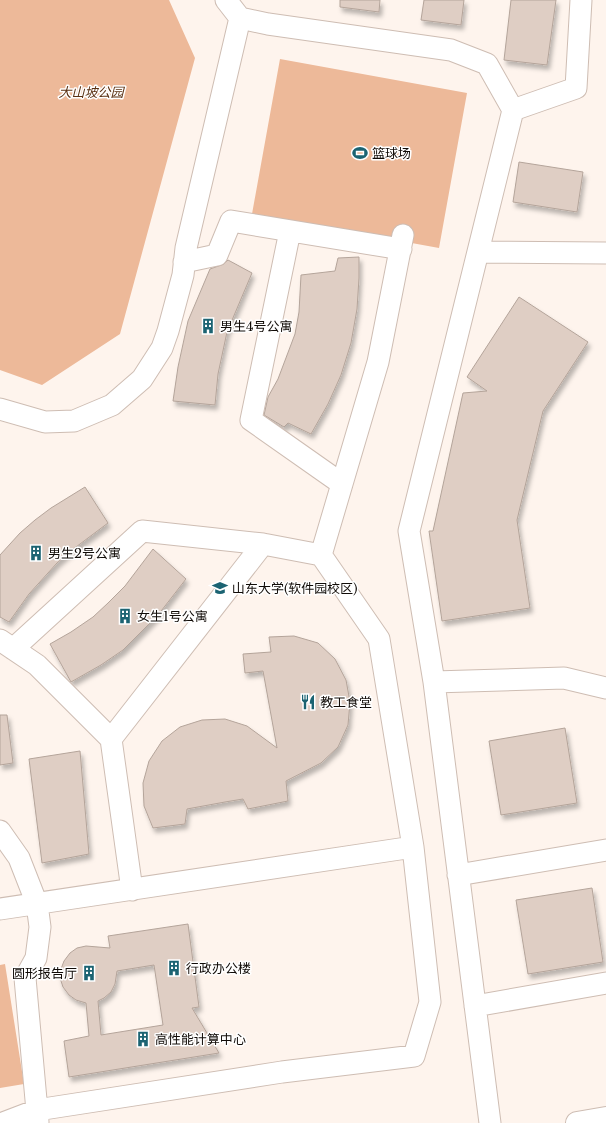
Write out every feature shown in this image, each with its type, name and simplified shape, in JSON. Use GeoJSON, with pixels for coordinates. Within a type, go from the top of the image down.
{"type":"FeatureCollection","features":[{"type":"Feature","properties":{"kind":"main road"},"geometry":{"type":"LineString","coordinates":[[577,1123],[606,1118]]}},
{"type":"Feature","properties":{"kind":"street"},"geometry":{"type":"LineString","coordinates":[[226,0],[240,18],[268,24],[451,50],[487,64],[513,110],[409,531],[434,682],[490,1123]]}},
{"type":"Feature","properties":{"kind":"street"},"geometry":{"type":"LineString","coordinates":[[513,110],[576,88],[580,0]]}},
{"type":"Feature","properties":{"kind":"street"},"geometry":{"type":"LineString","coordinates":[[0,409],[45,422],[74,421],[112,405],[142,379],[162,348],[183,275],[186,248],[196,201],[240,18]]}},
{"type":"Feature","properties":{"kind":"street"},"geometry":{"type":"LineString","coordinates":[[184,262],[217,255],[231,221],[290,231],[402,242],[378,362],[320,555]]}},
{"type":"Feature","properties":{"kind":"street"},"geometry":{"type":"LineString","coordinates":[[290,231],[251,420],[342,484]]}},
{"type":"Feature","properties":{"kind":"street"},"geometry":{"type":"LineString","coordinates":[[478,252],[606,253]]}},
{"type":"Feature","properties":{"kind":"street"},"geometry":{"type":"LineString","coordinates":[[3,1123],[282,1072],[414,1056],[430,1002],[413,847],[379,639],[320,555],[263,544],[142,531],[7,644],[37,665],[111,739],[132,890]]}},
{"type":"Feature","properties":{"kind":"street"},"geometry":{"type":"LineString","coordinates":[[111,739],[263,544]]}},
{"type":"Feature","properties":{"kind":"street"},"geometry":{"type":"LineString","coordinates":[[434,682],[564,678],[606,688]]}},
{"type":"Feature","properties":{"kind":"street"},"geometry":{"type":"LineString","coordinates":[[0,831],[3,832],[19,858],[37,904],[40,927],[36,958],[25,978],[37,1116]]}},
{"type":"Feature","properties":{"kind":"street"},"geometry":{"type":"LineString","coordinates":[[0,909],[413,847]]}},
{"type":"Feature","properties":{"kind":"street"},"geometry":{"type":"LineString","coordinates":[[458,875],[606,850]]}},
{"type":"Feature","properties":{"kind":"street"},"geometry":{"type":"LineString","coordinates":[[475,1006],[606,983]]}},
{"type":"Feature","properties":{"kind":"green space","name":"大山坡公园"},"geometry":{"type":"Polygon","coordinates":[[[0,0],[169,0],[195,58],[120,334],[42,385],[0,370],[0,0]]]}},
{"type":"Feature","properties":{"kind":"green space","name":"篮球场"},"geometry":{"type":"Polygon","coordinates":[[[280,59],[467,93],[439,248],[252,214],[280,59]]]}},
{"type":"Feature","properties":{"kind":"green space"},"geometry":{"type":"Polygon","coordinates":[[[5,964],[24,1084],[0,1088],[0,965],[5,964]]]}},
{"type":"Feature","properties":{"kind":"building"},"geometry":{"type":"Polygon","coordinates":[[[340,0],[380,0],[379,12],[340,7],[340,0]]]}},
{"type":"Feature","properties":{"kind":"building"},"geometry":{"type":"Polygon","coordinates":[[[424,0],[464,0],[461,25],[421,20],[424,0]]]}},
{"type":"Feature","properties":{"kind":"building"},"geometry":{"type":"Polygon","coordinates":[[[511,0],[556,0],[547,65],[504,60],[511,0]]]}},
{"type":"Feature","properties":{"kind":"building"},"geometry":{"type":"Polygon","coordinates":[[[519,162],[583,172],[577,212],[513,202],[519,162]]]}},
{"type":"Feature","properties":{"kind":"building"},"geometry":{"type":"Polygon","coordinates":[[[359,257],[357,309],[351,343],[341,375],[328,404],[311,434],[288,423],[284,427],[264,415],[268,397],[278,379],[295,334],[299,312],[301,275],[335,271],[338,258],[359,257]]]}},
{"type":"Feature","properties":{"kind":"building","name":"男生4号公寓"},"geometry":{"type":"Polygon","coordinates":[[[228,260],[252,273],[227,332],[218,374],[215,405],[173,401],[178,367],[188,321],[210,269],[224,264],[228,260]]]}},
{"type":"Feature","properties":{"kind":"building"},"geometry":{"type":"Polygon","coordinates":[[[519,297],[588,342],[543,411],[517,520],[530,608],[442,621],[429,531],[433,531],[463,393],[487,391],[467,377],[519,297]]]}},
{"type":"Feature","properties":{"kind":"building","name":"男生2号公寓"},"geometry":{"type":"Polygon","coordinates":[[[85,487],[108,523],[57,563],[29,594],[9,622],[0,617],[0,555],[20,533],[35,520],[51,508],[85,487]]]}},
{"type":"Feature","properties":{"kind":"building","name":"女生1号公寓"},"geometry":{"type":"Polygon","coordinates":[[[153,549],[186,579],[158,615],[123,650],[101,665],[71,682],[50,644],[93,617],[125,586],[153,549]]]}},
{"type":"Feature","properties":{"kind":"building"},"geometry":{"type":"Polygon","coordinates":[[[294,636],[318,643],[335,659],[346,680],[350,702],[348,725],[338,747],[321,763],[286,781],[288,801],[248,809],[243,799],[187,809],[185,824],[153,828],[144,806],[143,783],[149,761],[162,741],[180,727],[202,720],[225,719],[247,726],[277,748],[263,671],[245,673],[243,654],[271,652],[269,637],[294,636]]]}},
{"type":"Feature","properties":{"kind":"building"},"geometry":{"type":"Polygon","coordinates":[[[0,715],[7,715],[13,763],[0,765],[0,715]]]}},
{"type":"Feature","properties":{"kind":"building"},"geometry":{"type":"Polygon","coordinates":[[[565,728],[577,803],[501,815],[489,741],[565,728]]]}},
{"type":"Feature","properties":{"kind":"building"},"geometry":{"type":"Polygon","coordinates":[[[80,751],[89,854],[42,863],[29,759],[80,751]]]}},
{"type":"Feature","properties":{"kind":"building"},"geometry":{"type":"Polygon","coordinates":[[[592,888],[603,962],[528,974],[516,900],[592,888]]]}},
{"type":"Feature","properties":{"kind":"building"},"geometry":{"type":"Polygon","coordinates":[[[188,924],[199,1007],[192,1008],[219,1053],[69,1077],[64,1041],[89,1036],[86,1003],[76,1000],[69,995],[63,987],[60,978],[61,969],[64,961],[70,953],[77,948],[86,946],[110,948],[108,936],[188,924]],[[154,965],[117,971],[115,984],[111,992],[98,1001],[101,1035],[163,1025],[154,965]]]}},
{"type":"Feature","properties":{"kind":"place","name":"篮球场"},"geometry":{"type":"Point","coordinates":[360,153]}},
{"type":"Feature","properties":{"kind":"place","name":"男生4号公寓"},"geometry":{"type":"Point","coordinates":[208,326]}},
{"type":"Feature","properties":{"kind":"place","name":"男生2号公寓"},"geometry":{"type":"Point","coordinates":[36,553]}},
{"type":"Feature","properties":{"kind":"place","name":"山东大学(软件园校区)"},"geometry":{"type":"Point","coordinates":[220,588]}},
{"type":"Feature","properties":{"kind":"place","name":"女生1号公寓"},"geometry":{"type":"Point","coordinates":[125,616]}},
{"type":"Feature","properties":{"kind":"place","name":"教工食堂"},"geometry":{"type":"Point","coordinates":[308,702]}},
{"type":"Feature","properties":{"kind":"place","name":"行政办公楼"},"geometry":{"type":"Point","coordinates":[174,968]}},
{"type":"Feature","properties":{"kind":"place","name":"圆形报告厅"},"geometry":{"type":"Point","coordinates":[89,973]}},
{"type":"Feature","properties":{"kind":"place","name":"高性能计算中心"},"geometry":{"type":"Point","coordinates":[143,1039]}}]}
